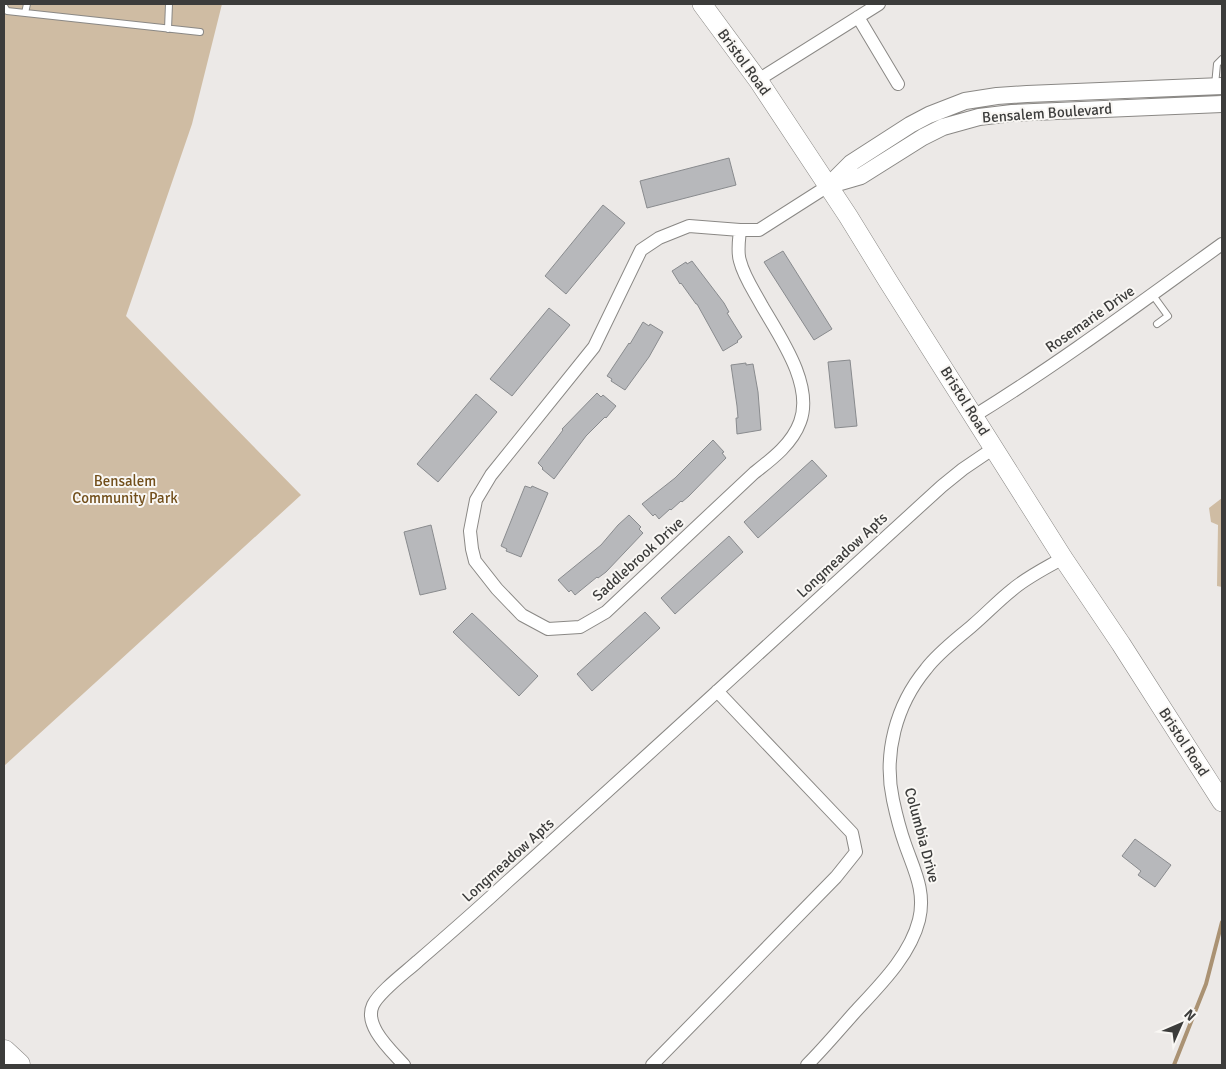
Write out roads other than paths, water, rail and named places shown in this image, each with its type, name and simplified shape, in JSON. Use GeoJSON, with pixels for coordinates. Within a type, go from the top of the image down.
{"type":"FeatureCollection","features":[{"type":"Feature","properties":{"kind":"highway"},"geometry":{"type":"LineString","coordinates":[[4,1052],[18,1065]]}},
{"type":"Feature","properties":{"kind":"main road","name":"Bristol Road"},"geometry":{"type":"LineString","coordinates":[[702,4],[758,80],[828,186],[1063,558],[1121,644],[1222,802]]}},
{"type":"Feature","properties":{"kind":"street"},"geometry":{"type":"LineString","coordinates":[[758,80],[879,4]]}},
{"type":"Feature","properties":{"kind":"street"},"geometry":{"type":"LineString","coordinates":[[858,17],[898,84]]}},
{"type":"Feature","properties":{"kind":"street","name":"Bensalem Boulevard"},"geometry":{"type":"LineString","coordinates":[[828,186],[851,163],[910,125],[929,115],[965,101],[1027,94],[1219,86]]}},
{"type":"Feature","properties":{"kind":"street","name":"Bensalem Boulevard"},"geometry":{"type":"LineString","coordinates":[[828,186],[861,176],[923,137],[943,127],[979,117],[1012,113],[1219,104]]}},
{"type":"Feature","properties":{"kind":"street","name":"Saddlebrook Drive"},"geometry":{"type":"LineString","coordinates":[[740,230],[739,259],[748,281],[794,360],[803,396],[800,422],[792,437],[778,454],[754,473],[606,612],[580,627],[548,629],[522,614],[497,589],[475,561],[470,531],[476,500],[491,475],[594,347],[641,250],[659,238],[689,226],[759,230],[828,186]]}},
{"type":"Feature","properties":{"kind":"street","name":"Rosemarie Drive"},"geometry":{"type":"LineString","coordinates":[[974,416],[1021,386],[1222,244]]}},
{"type":"Feature","properties":{"kind":"street","name":"Longmeadow Apts"},"geometry":{"type":"LineString","coordinates":[[404,1065],[372,1026],[371,1013],[378,998],[678,728],[942,486],[962,469],[994,448]]}},
{"type":"Feature","properties":{"kind":"street","name":"Columbia Drive"},"geometry":{"type":"LineString","coordinates":[[807,1065],[873,993],[894,967],[914,937],[919,920],[922,906],[919,879],[904,843],[893,798],[890,775],[894,731],[908,695],[917,680],[940,654],[1012,589],[1063,558]]}},
{"type":"Feature","properties":{"kind":"street"},"geometry":{"type":"LineString","coordinates":[[652,1065],[836,877],[856,852],[852,833],[717,691]]}},
{"type":"Feature","properties":{"kind":"lane"},"geometry":{"type":"LineString","coordinates":[[25,13],[27,4]]}},
{"type":"Feature","properties":{"kind":"lane"},"geometry":{"type":"LineString","coordinates":[[168,29],[169,4]]}},
{"type":"Feature","properties":{"kind":"lane"},"geometry":{"type":"LineString","coordinates":[[4,6],[7,11],[200,32]]}},
{"type":"Feature","properties":{"kind":"lane"},"geometry":{"type":"LineString","coordinates":[[1219,104],[1217,64],[1222,59]]}},
{"type":"Feature","properties":{"kind":"lane"},"geometry":{"type":"LineString","coordinates":[[1152,294],[1168,316],[1157,324]]}},
{"type":"Feature","properties":{"kind":"waterway"},"geometry":{"type":"LineString","coordinates":[[1174,1065],[1206,984],[1222,922]]}},
{"type":"Feature","properties":{"kind":"park label","name":"Bensalem Community Park"},"geometry":{"type":"Point","coordinates":[125,490]}}]}
